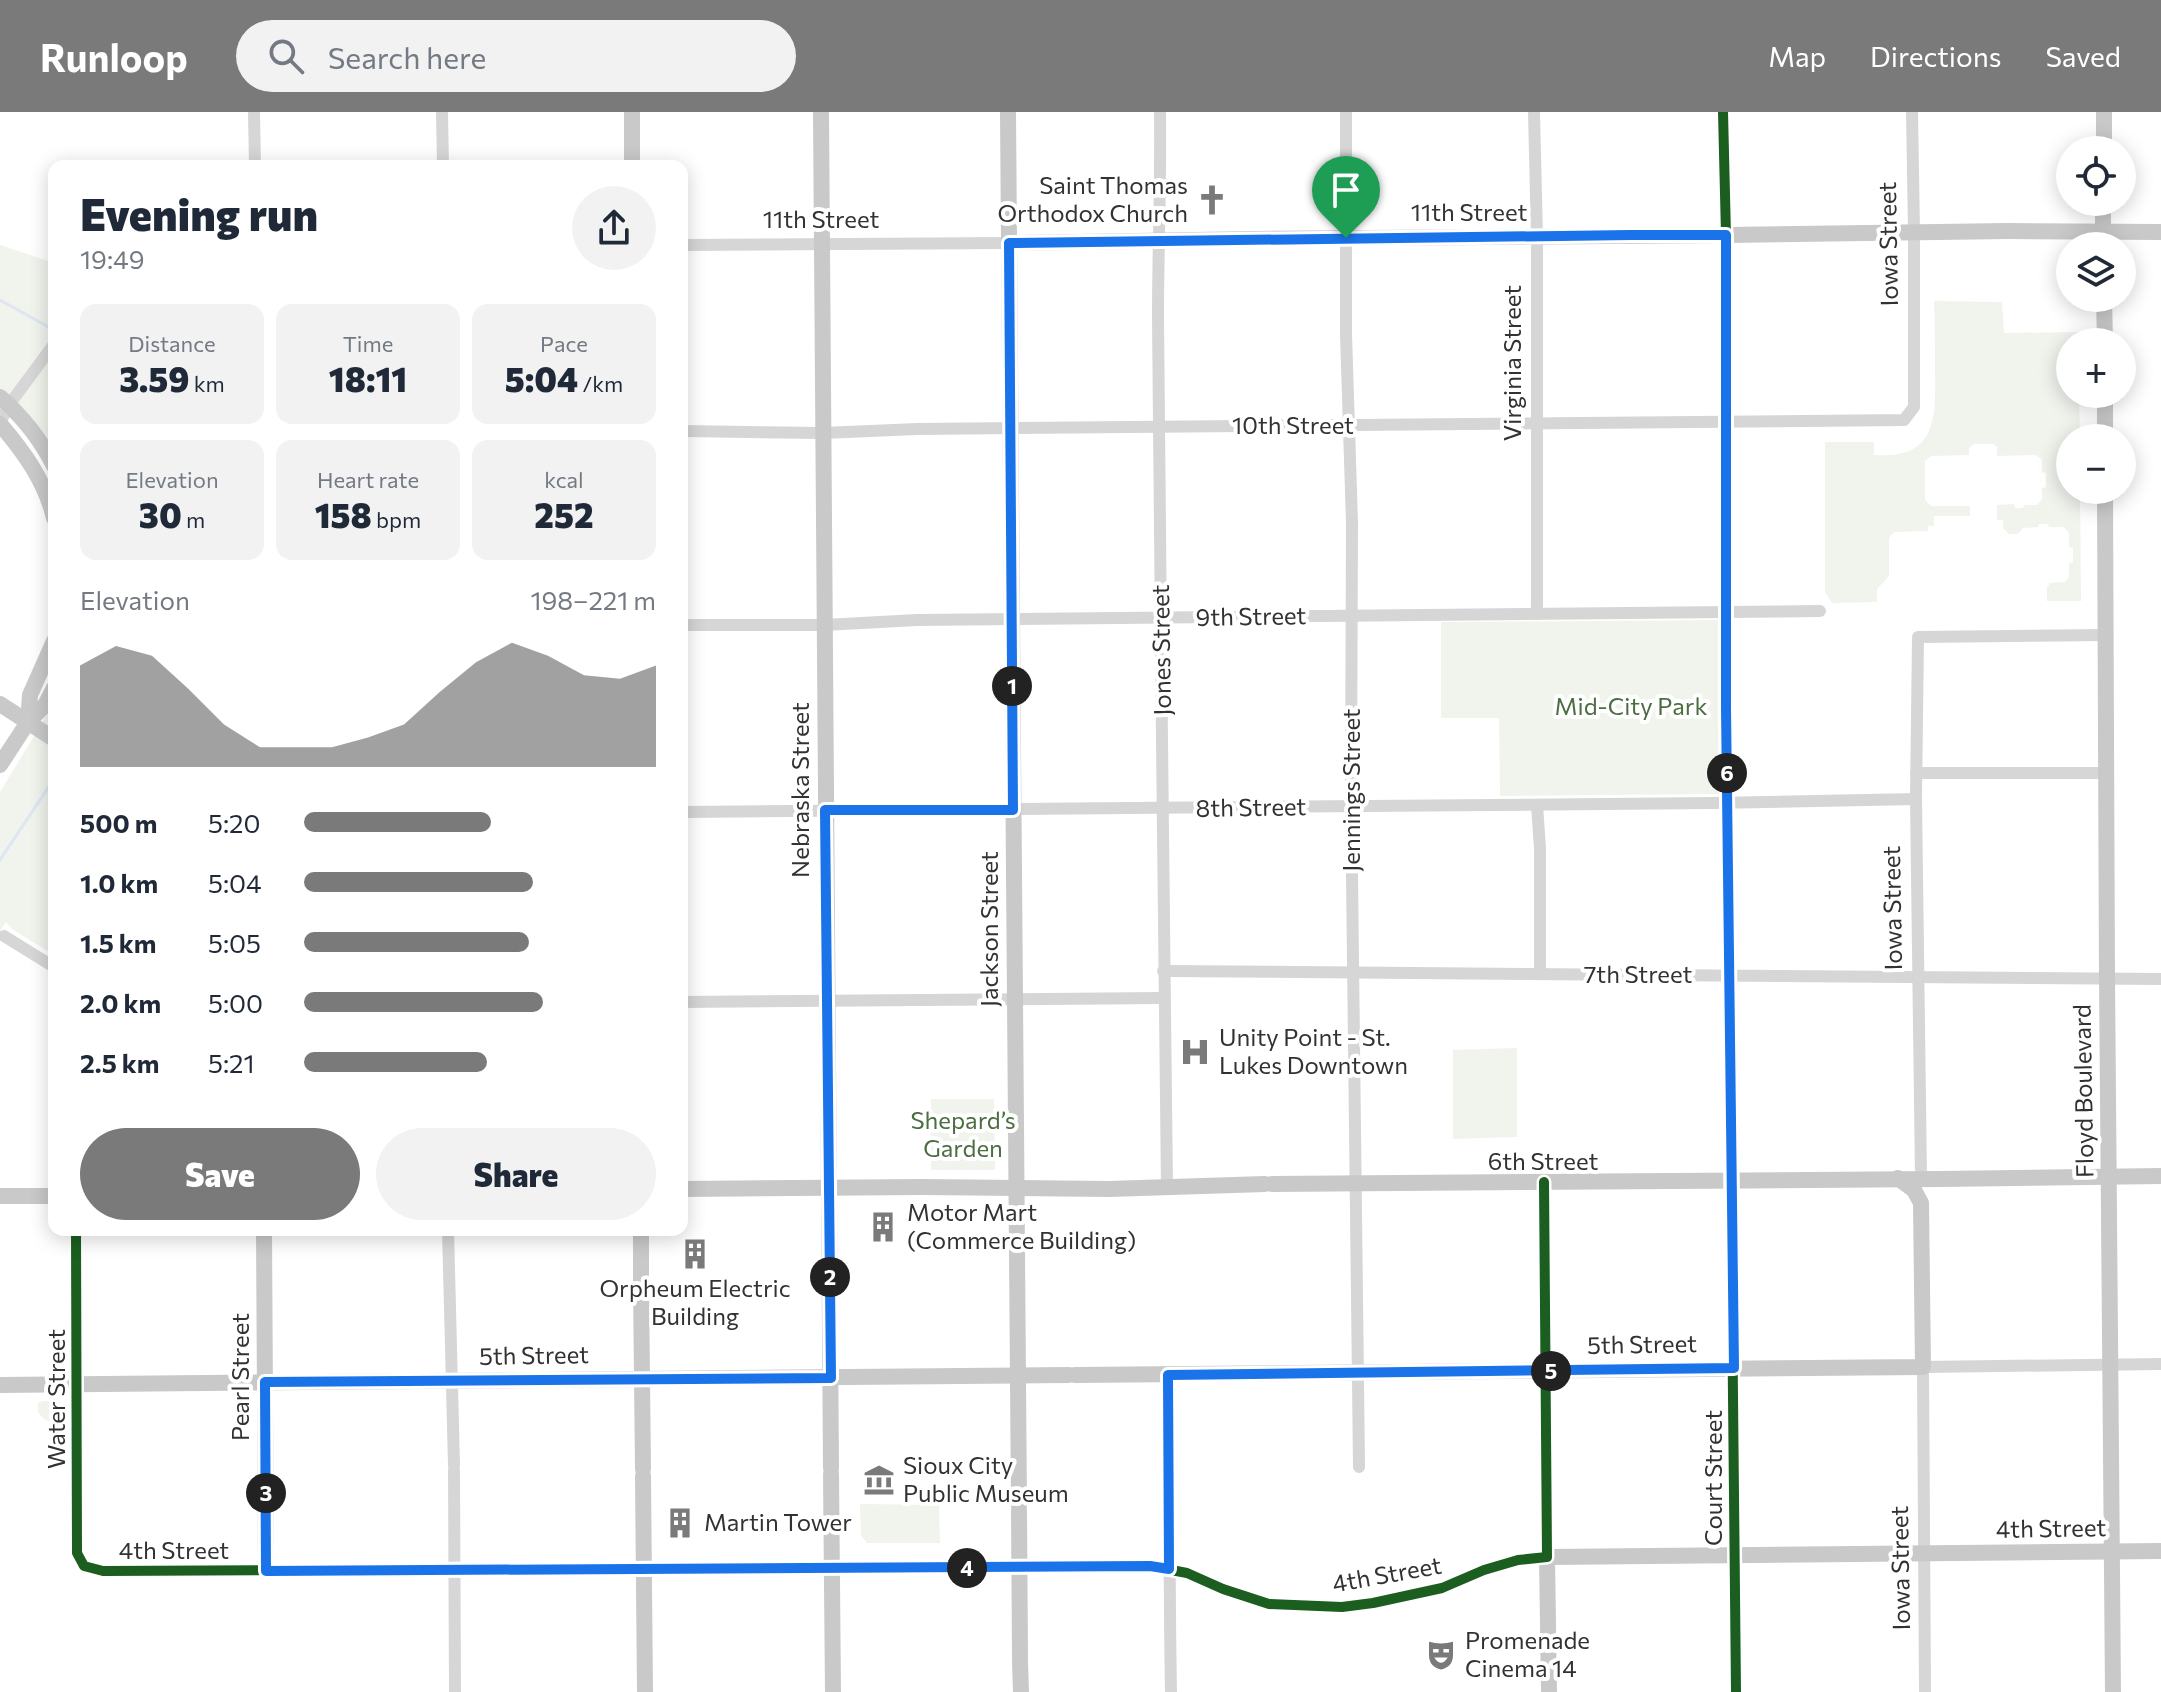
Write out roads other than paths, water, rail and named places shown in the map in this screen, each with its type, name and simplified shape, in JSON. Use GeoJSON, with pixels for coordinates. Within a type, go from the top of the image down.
{"type":"FeatureCollection","features":[{"type":"Feature","properties":{"kind":"main road"},"geometry":{"type":"LineString","coordinates":[[632,112],[632,160]]}},
{"type":"Feature","properties":{"kind":"main road","name":"Nebraska Street"},"geometry":{"type":"LineString","coordinates":[[821,112],[833,1692]]}},
{"type":"Feature","properties":{"kind":"main road","name":"Jackson Street"},"geometry":{"type":"LineString","coordinates":[[1008,112],[1021,1692]]}},
{"type":"Feature","properties":{"kind":"main road"},"geometry":{"type":"LineString","coordinates":[[2104,112],[2104,136]]}},
{"type":"Feature","properties":{"kind":"main road","name":"11th Street"},"geometry":{"type":"LineString","coordinates":[[1009,243],[2008,231],[2056,235]]}},
{"type":"Feature","properties":{"kind":"main road","name":"11th Street"},"geometry":{"type":"LineString","coordinates":[[2136,235],[2161,232]]}},
{"type":"Feature","properties":{"kind":"main road"},"geometry":{"type":"LineString","coordinates":[[5,401],[48,453]]}},
{"type":"Feature","properties":{"kind":"main road"},"geometry":{"type":"LineString","coordinates":[[0,423],[28,459],[48,499]]}},
{"type":"Feature","properties":{"kind":"main road","name":"Floyd Boulevard"},"geometry":{"type":"LineString","coordinates":[[2105,504],[2113,1692]]}},
{"type":"Feature","properties":{"kind":"main road"},"geometry":{"type":"LineString","coordinates":[[28,722],[30,695],[48,654]]}},
{"type":"Feature","properties":{"kind":"main road"},"geometry":{"type":"LineString","coordinates":[[0,765],[28,722],[48,699]]}},
{"type":"Feature","properties":{"kind":"main road"},"geometry":{"type":"LineString","coordinates":[[0,704],[48,735]]}},
{"type":"Feature","properties":{"kind":"main road","name":"6th Street"},"geometry":{"type":"LineString","coordinates":[[688,1189],[1167,1188],[1268,1184],[2161,1176]]}},
{"type":"Feature","properties":{"kind":"main road"},"geometry":{"type":"LineString","coordinates":[[1898,1178],[1914,1190],[1921,1203],[1940,1179]]}},
{"type":"Feature","properties":{"kind":"main road"},"geometry":{"type":"LineString","coordinates":[[0,1196],[48,1196]]}},
{"type":"Feature","properties":{"kind":"main road","name":"Iowa Street"},"geometry":{"type":"LineString","coordinates":[[1921,1203],[1923,1367]]}},
{"type":"Feature","properties":{"kind":"main road","name":"Pearl Street"},"geometry":{"type":"LineString","coordinates":[[264,1236],[266,1571]]}},
{"type":"Feature","properties":{"kind":"main road"},"geometry":{"type":"LineString","coordinates":[[641,1236],[645,1692]]}},
{"type":"Feature","properties":{"kind":"main road","name":"5th Street"},"geometry":{"type":"LineString","coordinates":[[0,1385],[1923,1367]]}},
{"type":"Feature","properties":{"kind":"main road","name":"4th Street"},"geometry":{"type":"LineString","coordinates":[[1547,1557],[2161,1551]]}},
{"type":"Feature","properties":{"kind":"main road"},"geometry":{"type":"LineString","coordinates":[[1547,1557],[1549,1692]]}},
{"type":"Feature","properties":{"kind":"street"},"geometry":{"type":"LineString","coordinates":[[254,112],[255,160]]}},
{"type":"Feature","properties":{"kind":"street"},"geometry":{"type":"LineString","coordinates":[[442,112],[443,160]]}},
{"type":"Feature","properties":{"kind":"street","name":"Jones Street"},"geometry":{"type":"LineString","coordinates":[[1160,112],[1159,427],[1167,1188]]}},
{"type":"Feature","properties":{"kind":"street","name":"Jennings Street"},"geometry":{"type":"LineString","coordinates":[[1346,112],[1359,1467]]}},
{"type":"Feature","properties":{"kind":"street","name":"Virginia Street"},"geometry":{"type":"LineString","coordinates":[[1534,112],[1537,614]]}},
{"type":"Feature","properties":{"kind":"street","name":"Court Street"},"geometry":{"type":"LineString","coordinates":[[1723,112],[1736,1692]]}},
{"type":"Feature","properties":{"kind":"street","name":"Iowa Street"},"geometry":{"type":"LineString","coordinates":[[1904,420],[1914,407],[1912,112]]}},
{"type":"Feature","properties":{"kind":"street","name":"11th Street"},"geometry":{"type":"LineString","coordinates":[[688,245],[1009,243]]}},
{"type":"Feature","properties":{"kind":"street"},"geometry":{"type":"LineString","coordinates":[[0,423],[5,401],[30,377],[48,352]]}},
{"type":"Feature","properties":{"kind":"street","name":"10th Street"},"geometry":{"type":"LineString","coordinates":[[688,431],[823,433],[917,429],[1904,420]]}},
{"type":"Feature","properties":{"kind":"street","name":"9th Street"},"geometry":{"type":"LineString","coordinates":[[688,625],[1820,611]]}},
{"type":"Feature","properties":{"kind":"street","name":"Iowa Street"},"geometry":{"type":"LineString","coordinates":[[1921,1178],[1916,799],[1918,637],[2106,635]]}},
{"type":"Feature","properties":{"kind":"street"},"geometry":{"type":"LineString","coordinates":[[1916,773],[2106,773]]}},
{"type":"Feature","properties":{"kind":"street","name":"8th Street"},"geometry":{"type":"LineString","coordinates":[[688,812],[1916,799]]}},
{"type":"Feature","properties":{"kind":"street"},"geometry":{"type":"LineString","coordinates":[[1537,805],[1540,974]]}},
{"type":"Feature","properties":{"kind":"street"},"geometry":{"type":"LineString","coordinates":[[4,936],[48,963]]}},
{"type":"Feature","properties":{"kind":"street","name":"7th Street"},"geometry":{"type":"LineString","coordinates":[[1163,971],[2161,979]]}},
{"type":"Feature","properties":{"kind":"street"},"geometry":{"type":"LineString","coordinates":[[688,1002],[1163,998]]}},
{"type":"Feature","properties":{"kind":"street"},"geometry":{"type":"LineString","coordinates":[[1544,1182],[1547,1557]]}},
{"type":"Feature","properties":{"kind":"street","name":"Water Street"},"geometry":{"type":"LineString","coordinates":[[76,1236],[77,1553],[84,1566]]}},
{"type":"Feature","properties":{"kind":"street"},"geometry":{"type":"LineString","coordinates":[[448,1236],[453,1381],[455,1692]]}},
{"type":"Feature","properties":{"kind":"street","name":"5th Street"},"geometry":{"type":"LineString","coordinates":[[1923,1367],[2161,1364]]}},
{"type":"Feature","properties":{"kind":"street","name":"Iowa Street"},"geometry":{"type":"LineString","coordinates":[[1923,1367],[1925,1692]]}},
{"type":"Feature","properties":{"kind":"street"},"geometry":{"type":"LineString","coordinates":[[1168,1375],[1171,1692]]}},
{"type":"Feature","properties":{"kind":"street","name":"4th Street"},"geometry":{"type":"LineString","coordinates":[[84,1566],[103,1571],[266,1571],[1150,1566],[1187,1573],[1269,1604],[1342,1607],[1442,1588],[1484,1570],[1518,1560],[1547,1557]]}},
{"type":"Feature","properties":{"kind":"waterway"},"geometry":{"type":"LineString","coordinates":[[0,300],[48,327]]}},
{"type":"Feature","properties":{"kind":"waterway"},"geometry":{"type":"LineString","coordinates":[[0,860],[48,788]]}},
{"type":"Feature","properties":{"kind":"place","name":"Saint Thomas Orthodox Church"},"geometry":{"type":"Point","coordinates":[1212,200]}},
{"type":"Feature","properties":{"kind":"place","name":"Unity Point - St. Lukes Downtown"},"geometry":{"type":"Point","coordinates":[1195,1052]}},
{"type":"Feature","properties":{"kind":"place","name":"Motor Mart (Commerce Building)"},"geometry":{"type":"Point","coordinates":[883,1227]}},
{"type":"Feature","properties":{"kind":"place","name":"Orpheum Electric Building"},"geometry":{"type":"Point","coordinates":[695,1254]}},
{"type":"Feature","properties":{"kind":"place","name":"Sioux City Public Museum"},"geometry":{"type":"Point","coordinates":[879,1480]}},
{"type":"Feature","properties":{"kind":"place","name":"Martin Tower"},"geometry":{"type":"Point","coordinates":[680,1523]}},
{"type":"Feature","properties":{"kind":"place","name":"Promenade Cinema 14"},"geometry":{"type":"Point","coordinates":[1441,1655]}},
{"type":"Feature","properties":{"kind":"park label","name":"Mid-City Park"},"geometry":{"type":"Point","coordinates":[1631,707]}},
{"type":"Feature","properties":{"kind":"park label","name":"Shepard’s Garden"},"geometry":{"type":"Point","coordinates":[963,1135]}}]}
